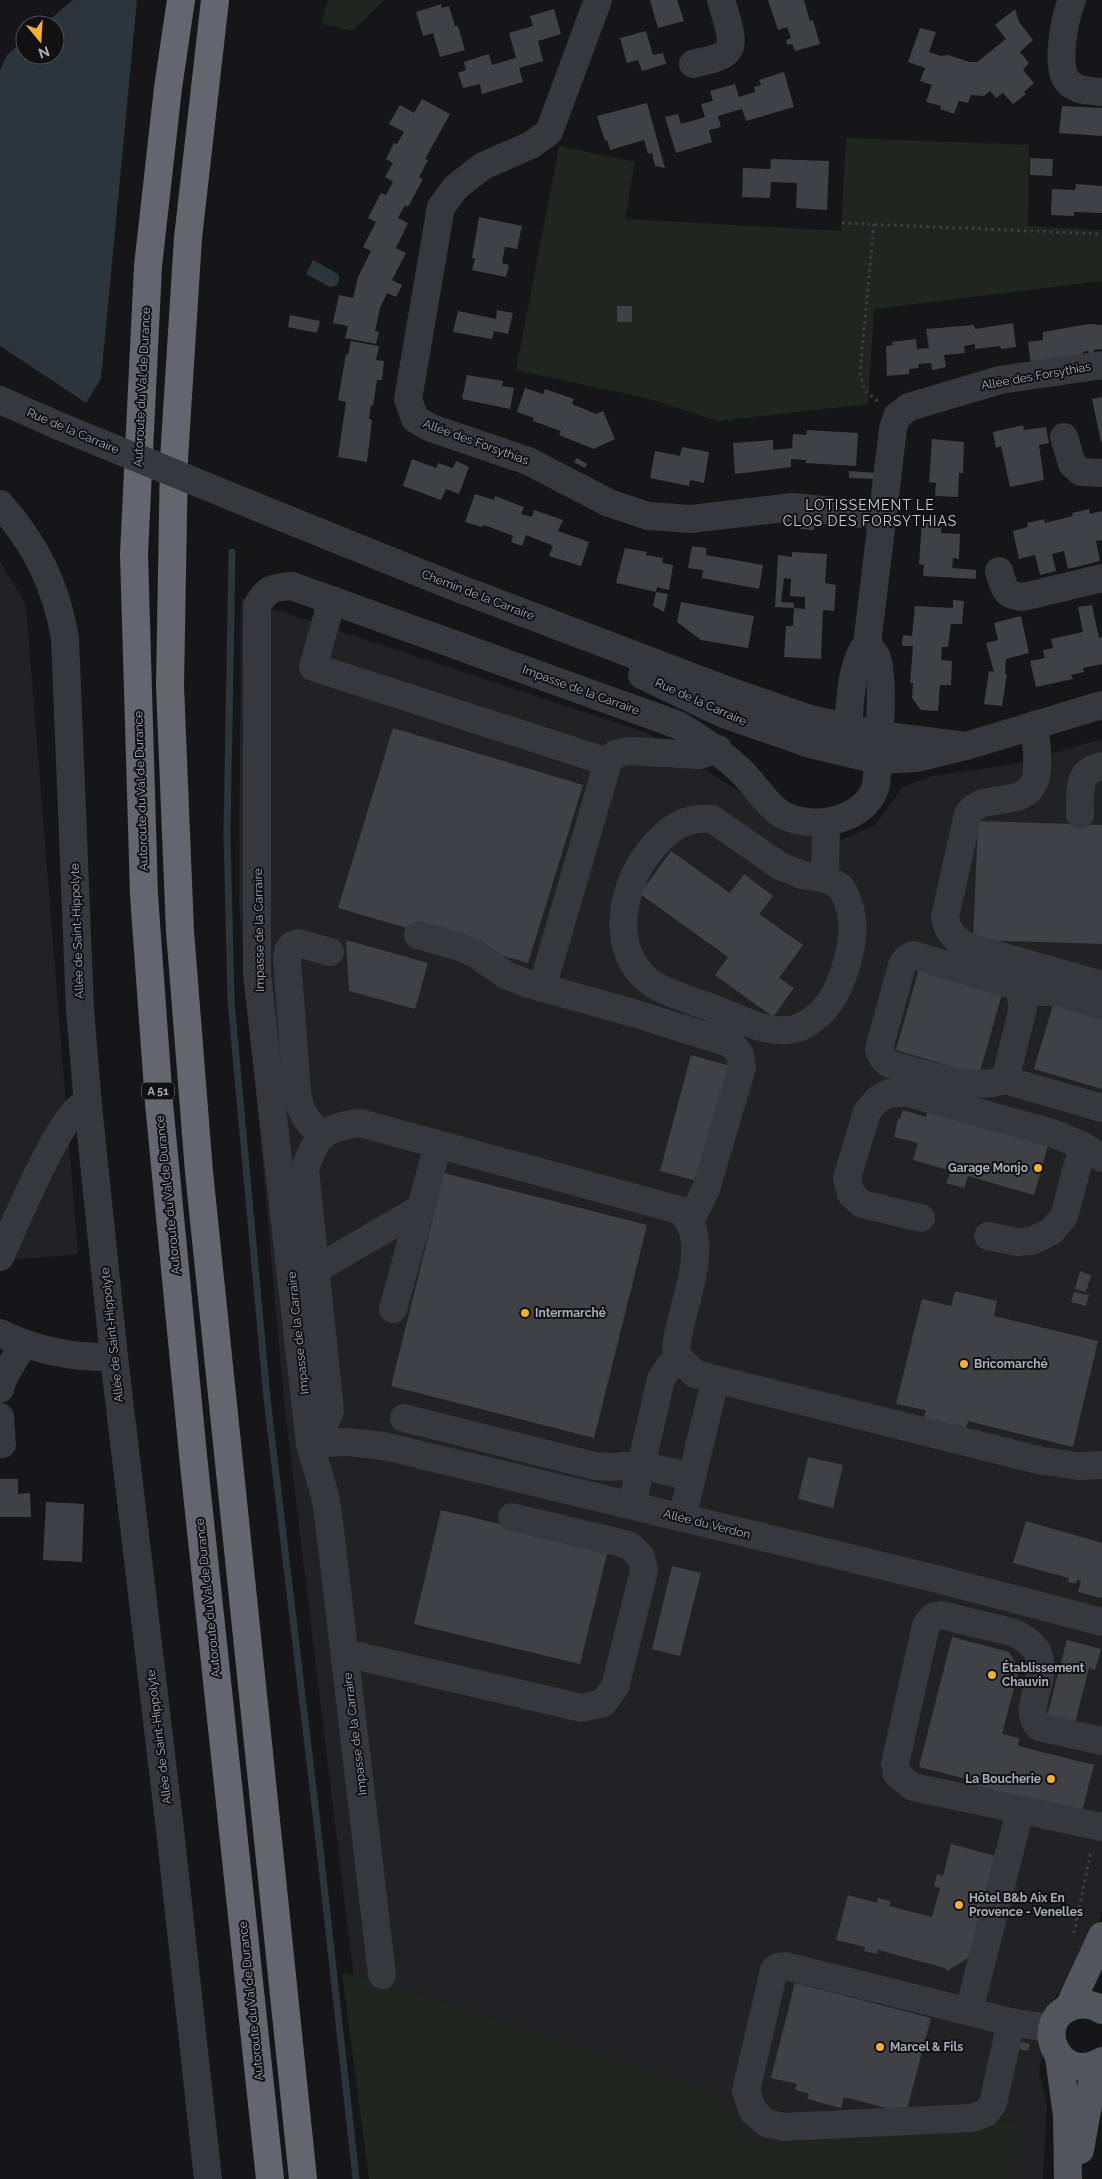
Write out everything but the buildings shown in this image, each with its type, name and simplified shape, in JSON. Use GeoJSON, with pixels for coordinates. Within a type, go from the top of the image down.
{"type":"FeatureCollection","features":[{"type":"Feature","properties":{"kind":"highway","name":"Autoroute du Val de Durance"},"geometry":{"type":"LineString","coordinates":[[180,0],[148,266],[134,554],[144,895],[159,1103],[194,1466],[270,2179]]}},
{"type":"Feature","properties":{"kind":"highway","name":"A 51"},"geometry":{"type":"LineString","coordinates":[[215,0],[188,238],[176,431],[170,676],[171,716],[180,931],[200,1172],[303,2179]]}},
{"type":"Feature","properties":{"kind":"main road"},"geometry":{"type":"LineString","coordinates":[[1069,2007],[1102,1936]]}},
{"type":"Feature","properties":{"kind":"main road"},"geometry":{"type":"LineString","coordinates":[[1098,2063],[1085,2068],[1066,2063],[1059,2057],[1054,2048],[1052,2030],[1061,2013],[1069,2007],[1088,2004],[1102,2010]]}},
{"type":"Feature","properties":{"kind":"main road"},"geometry":{"type":"LineString","coordinates":[[1059,2057],[1067,2116],[1068,2179]]}},
{"type":"Feature","properties":{"kind":"main road"},"geometry":{"type":"LineString","coordinates":[[1076,2179],[1098,2063]]}},
{"type":"Feature","properties":{"kind":"street","name":"Allée des Forsythias"},"geometry":{"type":"LineString","coordinates":[[598,0],[550,132],[531,145],[483,166],[456,186],[441,207],[408,399],[415,419],[431,428],[528,461],[609,503],[648,516],[691,519],[793,507],[883,516]]}},
{"type":"Feature","properties":{"kind":"street"},"geometry":{"type":"LineString","coordinates":[[693,64],[722,55],[729,49],[731,40],[721,0]]}},
{"type":"Feature","properties":{"kind":"street"},"geometry":{"type":"LineString","coordinates":[[1072,0],[1064,31],[1061,69],[1068,82],[1082,91],[1102,92]]}},
{"type":"Feature","properties":{"kind":"street","name":"Allée des Forsythias"},"geometry":{"type":"LineString","coordinates":[[897,416],[909,407],[1000,380],[1102,364]]}},
{"type":"Feature","properties":{"kind":"street","name":"Rue de la Carraire"},"geometry":{"type":"LineString","coordinates":[[0,400],[257,507]]}},
{"type":"Feature","properties":{"kind":"street"},"geometry":{"type":"LineString","coordinates":[[847,740],[855,670],[859,654],[867,644],[893,429],[897,416]]}},
{"type":"Feature","properties":{"kind":"street"},"geometry":{"type":"LineString","coordinates":[[1064,437],[1072,464],[1081,472],[1102,473]]}},
{"type":"Feature","properties":{"kind":"street","name":"Allée de Saint-Hippolyte"},"geometry":{"type":"LineString","coordinates":[[0,504],[17,523],[46,571],[60,607],[65,638],[80,1009],[88,1105],[114,1357],[172,1849],[208,2179]]}},
{"type":"Feature","properties":{"kind":"street","name":"Chemin de la Carraire"},"geometry":{"type":"LineString","coordinates":[[257,507],[450,585],[700,679]]}},
{"type":"Feature","properties":{"kind":"street"},"geometry":{"type":"LineString","coordinates":[[999,571],[1004,589],[1013,597],[1023,597],[1102,578]]}},
{"type":"Feature","properties":{"kind":"street","name":"Rue de la Carraire"},"geometry":{"type":"LineString","coordinates":[[450,585],[724,714],[810,744],[847,740]]}},
{"type":"Feature","properties":{"kind":"street","name":"Impasse de la Carraire"},"geometry":{"type":"LineString","coordinates":[[382,1975],[325,1496],[310,1444],[257,974],[257,606],[264,594],[276,587],[292,586],[678,724],[718,749],[777,811],[792,819],[826,823],[844,818],[862,807],[874,789],[879,748]]}},
{"type":"Feature","properties":{"kind":"street"},"geometry":{"type":"LineString","coordinates":[[332,600],[314,666],[608,762]]}},
{"type":"Feature","properties":{"kind":"street"},"geometry":{"type":"LineString","coordinates":[[867,644],[876,656],[880,672],[879,748]]}},
{"type":"Feature","properties":{"kind":"street","name":"Rue de la Carraire"},"geometry":{"type":"LineString","coordinates":[[700,679],[810,719],[847,740],[917,758],[966,746],[1102,705]]}},
{"type":"Feature","properties":{"kind":"street"},"geometry":{"type":"LineString","coordinates":[[1034,725],[1037,754],[1035,781],[1027,791],[1016,797],[978,804],[968,814],[945,917],[948,930],[958,941],[968,947],[1102,985]]}},
{"type":"Feature","properties":{"kind":"street"},"geometry":{"type":"LineString","coordinates":[[542,988],[608,762],[615,754],[630,751],[700,755],[718,749]]}},
{"type":"Feature","properties":{"kind":"street"},"geometry":{"type":"LineString","coordinates":[[1080,815],[1081,785],[1084,775],[1090,768],[1102,766]]}},
{"type":"Feature","properties":{"kind":"street"},"geometry":{"type":"LineString","coordinates":[[700,818],[712,819],[780,866],[802,875],[825,879],[840,886],[849,904],[853,931],[848,962],[839,987],[824,1009],[806,1024],[790,1030],[769,1029],[659,987],[643,975],[629,958],[624,939],[628,890],[640,863],[660,837],[682,822],[700,818]]}},
{"type":"Feature","properties":{"kind":"street"},"geometry":{"type":"LineString","coordinates":[[825,879],[826,823]]}},
{"type":"Feature","properties":{"kind":"street"},"geometry":{"type":"LineString","coordinates":[[418,936],[463,948],[476,954],[506,975],[542,988],[732,1044],[740,1055],[742,1067],[706,1189],[690,1222],[695,1258],[676,1348],[679,1358],[694,1374],[715,1381],[1042,1461],[1079,1466],[1102,1463]]}},
{"type":"Feature","properties":{"kind":"street"},"geometry":{"type":"LineString","coordinates":[[322,1135],[309,1124],[300,1110],[297,1092],[288,951],[292,945],[298,943],[330,952]]}},
{"type":"Feature","properties":{"kind":"street"},"geometry":{"type":"LineString","coordinates":[[1005,1080],[1023,1008],[1020,992],[1012,985],[913,956],[906,959],[902,965],[880,1050],[883,1058],[889,1064],[969,1084],[993,1084],[1005,1080],[1102,1108]]}},
{"type":"Feature","properties":{"kind":"street"},"geometry":{"type":"LineString","coordinates":[[1020,992],[1058,992],[1102,1006]]}},
{"type":"Feature","properties":{"kind":"street"},"geometry":{"type":"LineString","coordinates":[[921,1218],[862,1204],[851,1194],[848,1178],[866,1112],[877,1100],[889,1093],[908,1092],[1052,1133],[1092,1152],[1064,1216],[1052,1231],[1032,1241],[1025,1242],[988,1236]]}},
{"type":"Feature","properties":{"kind":"street"},"geometry":{"type":"LineString","coordinates":[[0,1256],[57,1137],[73,1114],[80,1107],[88,1105]]}},
{"type":"Feature","properties":{"kind":"street"},"geometry":{"type":"LineString","coordinates":[[310,1444],[323,1428],[330,1410],[305,1170],[310,1151],[322,1135],[340,1125],[360,1123],[679,1210],[690,1222]]}},
{"type":"Feature","properties":{"kind":"street"},"geometry":{"type":"LineString","coordinates":[[393,1309],[438,1145]]}},
{"type":"Feature","properties":{"kind":"street"},"geometry":{"type":"LineString","coordinates":[[316,1270],[421,1208]]}},
{"type":"Feature","properties":{"kind":"street"},"geometry":{"type":"LineString","coordinates":[[0,1389],[12,1339],[46,1350],[83,1356],[114,1357]]}},
{"type":"Feature","properties":{"kind":"street"},"geometry":{"type":"LineString","coordinates":[[632,1505],[661,1379],[669,1367],[679,1358]]}},
{"type":"Feature","properties":{"kind":"street"},"geometry":{"type":"LineString","coordinates":[[682,1518],[715,1381]]}},
{"type":"Feature","properties":{"kind":"street"},"geometry":{"type":"LineString","coordinates":[[0,1417],[2,1444]]}},
{"type":"Feature","properties":{"kind":"street"},"geometry":{"type":"LineString","coordinates":[[404,1418],[595,1466],[641,1465],[692,1477]]}},
{"type":"Feature","properties":{"kind":"street","name":"Allée du Verdon"},"geometry":{"type":"LineString","coordinates":[[310,1444],[347,1442],[384,1446],[937,1579],[1102,1622]]}},
{"type":"Feature","properties":{"kind":"street"},"geometry":{"type":"LineString","coordinates":[[345,1653],[582,1708],[603,1703],[615,1687],[644,1571],[641,1557],[629,1545],[512,1517]]}},
{"type":"Feature","properties":{"kind":"street"},"geometry":{"type":"LineString","coordinates":[[933,1617],[930,1603],[937,1579]]}},
{"type":"Feature","properties":{"kind":"street"},"geometry":{"type":"LineString","coordinates":[[1099,1826],[1020,1811],[913,1786],[897,1774],[895,1764],[926,1626],[933,1617],[942,1615],[1017,1634],[1032,1643],[1039,1656],[1042,1670],[1032,1714],[1034,1722],[1039,1727],[1102,1741]]}},
{"type":"Feature","properties":{"kind":"street"},"geometry":{"type":"LineString","coordinates":[[969,2011],[1020,1811]]}},
{"type":"Feature","properties":{"kind":"street"},"geometry":{"type":"LineString","coordinates":[[1011,2022],[993,2103],[986,2113],[972,2118],[783,2127],[766,2123],[753,2111],[746,2091],[774,1970],[778,1967],[785,1966],[1011,2022],[1052,2030]]}},
{"type":"Feature","properties":{"kind":"path"},"geometry":{"type":"LineString","coordinates":[[842,223],[1102,234]]}},
{"type":"Feature","properties":{"kind":"path"},"geometry":{"type":"LineString","coordinates":[[874,224],[860,373],[861,383],[864,390],[897,416]]}},
{"type":"Feature","properties":{"kind":"path"},"geometry":{"type":"LineString","coordinates":[[1074,1934],[1099,1826]]}},
{"type":"Feature","properties":{"kind":"shaded area"},"geometry":{"type":"Polygon","coordinates":[[[73,0],[137,0],[101,379],[86,403],[0,346],[0,70],[7,55],[15,48],[15,65],[65,65],[65,15],[55,15],[73,0]]]}},
{"type":"Feature","properties":{"kind":"shaded area"},"geometry":{"type":"Polygon","coordinates":[[[328,0],[384,0],[352,31],[321,24],[328,0]]]}},
{"type":"Feature","properties":{"kind":"shaded area"},"geometry":{"type":"Polygon","coordinates":[[[846,138],[1029,145],[1028,226],[1102,230],[1102,281],[874,309],[868,404],[718,421],[650,399],[516,370],[559,146],[635,162],[625,219],[841,231],[846,138]]]}},
{"type":"Feature","properties":{"kind":"shaded area"},"geometry":{"type":"Polygon","coordinates":[[[313,260],[338,274],[339,280],[337,285],[330,287],[306,274],[313,260]]]}},
{"type":"Feature","properties":{"kind":"shaded area"},"geometry":{"type":"Polygon","coordinates":[[[0,561],[26,605],[78,1254],[0,1261],[0,561]]]}},
{"type":"Feature","properties":{"kind":"shaded area"},"geometry":{"type":"Polygon","coordinates":[[[241,598],[647,733],[825,846],[874,826],[903,787],[933,776],[1015,764],[1102,739],[1102,1912],[1086,1961],[1050,2003],[1039,2073],[1047,2104],[1043,2179],[383,2179],[358,2013],[285,1411],[239,904],[241,598]]]}},
{"type":"Feature","properties":{"kind":"shaded area"},"geometry":{"type":"Polygon","coordinates":[[[342,1973],[401,1989],[722,2094],[732,2120],[749,2139],[769,2145],[1021,2122],[1016,2179],[369,2179],[342,1973]]]}},
{"type":"Feature","properties":{"kind":"waterway"},"geometry":{"type":"LineString","coordinates":[[232,552],[227,833],[231,1001],[267,1398],[318,1831],[356,2179]]}},
{"type":"Feature","properties":{"kind":"place","name":"Garage Monjo"},"geometry":{"type":"Point","coordinates":[1038,1168]}},
{"type":"Feature","properties":{"kind":"place","name":"Intermarché"},"geometry":{"type":"Point","coordinates":[525,1313]}},
{"type":"Feature","properties":{"kind":"place","name":"Bricomarché"},"geometry":{"type":"Point","coordinates":[964,1364]}},
{"type":"Feature","properties":{"kind":"place","name":"Établissement Chauvin"},"geometry":{"type":"Point","coordinates":[992,1675]}},
{"type":"Feature","properties":{"kind":"place","name":"La Boucherie"},"geometry":{"type":"Point","coordinates":[1051,1779]}},
{"type":"Feature","properties":{"kind":"place","name":"Hôtel B&b Aix En Provence - Venelles"},"geometry":{"type":"Point","coordinates":[959,1905]}},
{"type":"Feature","properties":{"kind":"place","name":"Marcel & Fils"},"geometry":{"type":"Point","coordinates":[880,2047]}},
{"type":"Feature","properties":{"kind":"district","name":"LOTISSEMENT LE CLOS DES FORSYTHIAS"},"geometry":{"type":"Point","coordinates":[870,514]}}]}
